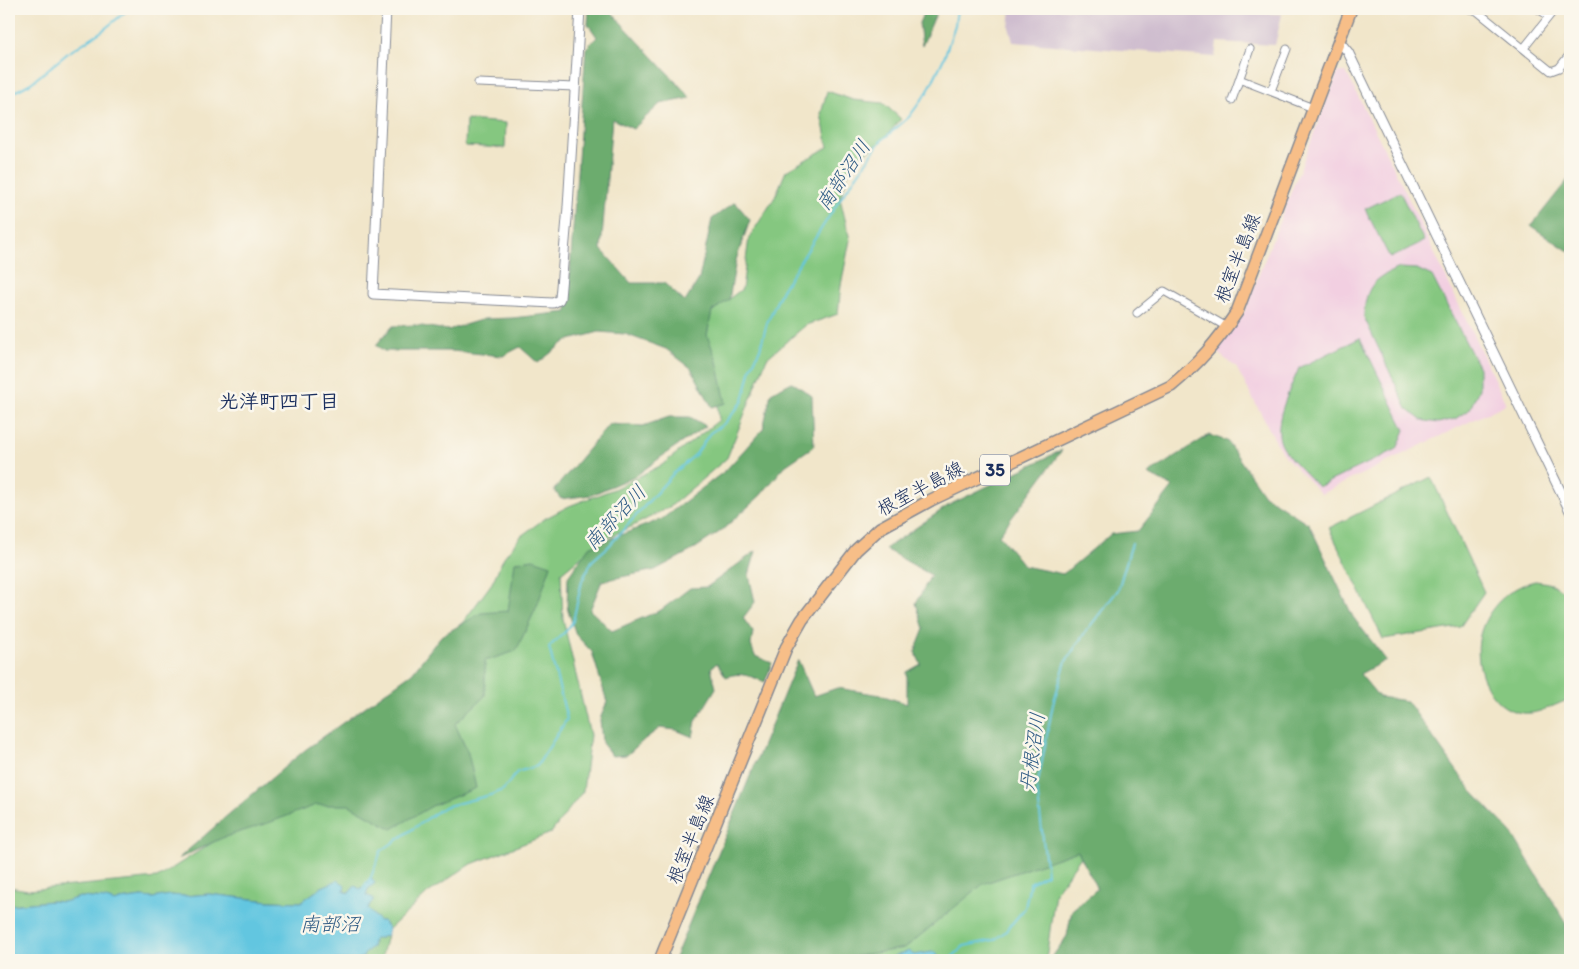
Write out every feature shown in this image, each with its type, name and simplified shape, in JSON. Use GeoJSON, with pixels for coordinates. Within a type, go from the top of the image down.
{"type":"FeatureCollection","features":[{"type":"Feature","properties":{"kind":"main road","name":"根室半島線"},"geometry":{"type":"LineString","coordinates":[[660,960],[786,648],[802,620],[856,550],[880,528],[931,500],[1171,386],[1206,354],[1237,312],[1350,9]]}},
{"type":"Feature","properties":{"kind":"street"},"geometry":{"type":"LineString","coordinates":[[386,9],[372,294],[553,303],[559,300],[568,207],[580,9]]}},
{"type":"Feature","properties":{"kind":"street"},"geometry":{"type":"LineString","coordinates":[[1469,9],[1477,11],[1551,71],[1559,68],[1570,54]]}},
{"type":"Feature","properties":{"kind":"street"},"geometry":{"type":"LineString","coordinates":[[1538,9],[1548,16]]}},
{"type":"Feature","properties":{"kind":"street"},"geometry":{"type":"LineString","coordinates":[[1524,48],[1555,9]]}},
{"type":"Feature","properties":{"kind":"street"},"geometry":{"type":"LineString","coordinates":[[1339,40],[1348,52],[1570,511]]}},
{"type":"Feature","properties":{"kind":"street"},"geometry":{"type":"LineString","coordinates":[[1232,100],[1250,49]]}},
{"type":"Feature","properties":{"kind":"street"},"geometry":{"type":"LineString","coordinates":[[1271,91],[1287,49]]}},
{"type":"Feature","properties":{"kind":"street"},"geometry":{"type":"LineString","coordinates":[[1239,79],[1313,108]]}},
{"type":"Feature","properties":{"kind":"street"},"geometry":{"type":"LineString","coordinates":[[478,83],[575,87]]}},
{"type":"Feature","properties":{"kind":"street"},"geometry":{"type":"LineString","coordinates":[[1138,313],[1164,291],[1226,327]]}},
{"type":"Feature","properties":{"kind":"shaded area"},"geometry":{"type":"Polygon","coordinates":[[[1011,9],[1234,9],[1234,13],[1282,14],[1275,45],[1217,42],[1215,57],[1013,42],[1009,27],[1011,9]]]}},
{"type":"Feature","properties":{"kind":"shaded area"},"geometry":{"type":"Polygon","coordinates":[[[1338,72],[1346,72],[1506,404],[1321,494],[1282,453],[1236,367],[1215,351],[1245,310],[1338,72]]]}},
{"type":"Feature","properties":{"kind":"green space"},"geometry":{"type":"Polygon","coordinates":[[[589,9],[611,9],[612,13],[691,98],[660,104],[633,129],[612,119],[601,249],[631,283],[664,283],[685,302],[699,279],[712,219],[735,202],[750,220],[736,260],[729,300],[712,311],[707,335],[717,361],[726,403],[712,407],[691,368],[666,349],[625,334],[599,332],[566,341],[538,363],[520,347],[503,356],[451,351],[384,351],[376,345],[393,326],[415,325],[448,330],[484,319],[567,312],[586,48],[597,37],[588,24],[589,9]]]}},
{"type":"Feature","properties":{"kind":"green space"},"geometry":{"type":"Polygon","coordinates":[[[925,9],[938,9],[922,46],[919,23],[925,9]]]}},
{"type":"Feature","properties":{"kind":"green space"},"geometry":{"type":"Polygon","coordinates":[[[827,91],[853,100],[883,103],[901,119],[881,142],[852,162],[840,198],[850,240],[841,285],[838,314],[806,325],[767,358],[727,458],[671,506],[600,541],[561,573],[563,619],[590,735],[583,791],[551,833],[469,865],[428,893],[389,929],[383,921],[379,921],[368,909],[370,903],[366,895],[368,889],[374,883],[367,884],[360,889],[355,887],[349,893],[336,888],[322,887],[301,902],[269,901],[209,894],[142,897],[115,902],[106,899],[80,897],[63,902],[51,901],[9,905],[9,887],[28,890],[157,878],[224,835],[403,713],[452,632],[464,621],[492,583],[504,557],[521,536],[544,519],[569,506],[614,489],[662,465],[719,420],[715,380],[693,351],[706,316],[742,289],[749,238],[775,197],[786,171],[828,147],[821,114],[827,91]]]}},
{"type":"Feature","properties":{"kind":"green space"},"geometry":{"type":"Polygon","coordinates":[[[466,120],[506,123],[505,148],[465,146],[466,120]]]}},
{"type":"Feature","properties":{"kind":"green space"},"geometry":{"type":"Polygon","coordinates":[[[1570,177],[1570,252],[1531,226],[1570,177]]]}},
{"type":"Feature","properties":{"kind":"green space"},"geometry":{"type":"Polygon","coordinates":[[[1400,192],[1424,241],[1390,258],[1365,209],[1400,192]]]}},
{"type":"Feature","properties":{"kind":"green space"},"geometry":{"type":"Polygon","coordinates":[[[1400,268],[1417,269],[1432,276],[1479,368],[1479,389],[1470,409],[1455,419],[1438,423],[1421,420],[1407,409],[1364,317],[1366,299],[1372,285],[1383,276],[1400,268]]]}},
{"type":"Feature","properties":{"kind":"green space"},"geometry":{"type":"Polygon","coordinates":[[[1360,338],[1405,430],[1397,449],[1318,487],[1284,449],[1279,431],[1282,409],[1299,368],[1360,338]]]}},
{"type":"Feature","properties":{"kind":"green space"},"geometry":{"type":"Polygon","coordinates":[[[792,382],[812,396],[814,446],[785,466],[760,496],[721,531],[691,551],[655,570],[602,581],[590,610],[612,631],[661,610],[690,588],[707,587],[756,551],[749,575],[755,602],[743,618],[753,632],[751,645],[755,656],[772,663],[765,682],[741,675],[726,677],[717,663],[711,668],[716,688],[696,721],[693,737],[676,730],[660,728],[627,755],[612,756],[602,743],[600,719],[607,702],[592,652],[576,635],[567,607],[568,577],[589,547],[662,519],[726,470],[763,429],[771,393],[792,382]]]}},
{"type":"Feature","properties":{"kind":"green space"},"geometry":{"type":"Polygon","coordinates":[[[669,417],[690,417],[706,426],[637,475],[591,495],[561,499],[554,490],[609,424],[643,426],[669,417]]]}},
{"type":"Feature","properties":{"kind":"green space"},"geometry":{"type":"Polygon","coordinates":[[[1209,435],[1227,441],[1264,495],[1309,524],[1353,617],[1386,660],[1360,674],[1379,697],[1407,701],[1470,789],[1511,832],[1566,923],[1566,960],[1050,960],[1067,936],[1072,910],[1097,889],[1078,851],[983,884],[905,948],[834,960],[674,960],[798,660],[814,696],[837,688],[881,695],[907,704],[907,672],[921,664],[915,652],[924,629],[916,603],[931,575],[885,549],[949,505],[1062,450],[999,535],[1024,566],[1063,574],[1111,534],[1138,531],[1173,487],[1148,474],[1209,435]]]}},
{"type":"Feature","properties":{"kind":"green space"},"geometry":{"type":"Polygon","coordinates":[[[1431,477],[1484,592],[1460,627],[1383,639],[1329,528],[1431,477]]]}},
{"type":"Feature","properties":{"kind":"green space"},"geometry":{"type":"Polygon","coordinates":[[[533,559],[551,565],[537,606],[516,651],[485,661],[485,696],[455,724],[468,753],[476,788],[432,806],[392,829],[349,805],[316,805],[222,838],[178,859],[305,750],[412,673],[441,636],[481,613],[508,611],[515,562],[533,559]]]}},
{"type":"Feature","properties":{"kind":"green space"},"geometry":{"type":"Polygon","coordinates":[[[1535,581],[1555,586],[1570,599],[1570,699],[1531,713],[1517,712],[1505,707],[1495,699],[1488,688],[1482,675],[1478,648],[1483,625],[1500,600],[1516,588],[1535,581]]]}},
{"type":"Feature","properties":{"kind":"green space"},"geometry":{"type":"Polygon","coordinates":[[[1051,826],[1083,854],[1055,893],[1046,960],[743,960],[1051,826]]]}},
{"type":"Feature","properties":{"kind":"green space"},"geometry":{"type":"Polygon","coordinates":[[[387,935],[381,960],[355,960],[372,947],[374,938],[387,935]]]}},
{"type":"Feature","properties":{"kind":"water","name":"南部沼"},"geometry":{"type":"Polygon","coordinates":[[[371,877],[375,883],[368,889],[366,895],[373,898],[368,909],[379,921],[383,921],[389,929],[387,935],[374,938],[372,947],[363,957],[355,960],[9,960],[9,905],[52,901],[63,902],[80,897],[106,899],[115,902],[142,897],[209,894],[269,901],[301,902],[322,887],[338,880],[345,885],[344,891],[349,893],[355,886],[360,889],[367,884],[371,877]]]}},
{"type":"Feature","properties":{"kind":"water"},"geometry":{"type":"Polygon","coordinates":[[[908,951],[914,955],[937,953],[939,960],[886,960],[908,951]]]}},
{"type":"Feature","properties":{"kind":"waterway"},"geometry":{"type":"LineString","coordinates":[[9,95],[31,83],[68,53],[102,31],[129,9]]}},
{"type":"Feature","properties":{"kind":"waterway","name":"南部沼川"},"geometry":{"type":"LineString","coordinates":[[364,886],[371,877],[381,851],[444,807],[494,794],[504,789],[517,772],[537,766],[567,719],[549,647],[567,630],[573,621],[582,581],[592,561],[609,546],[673,474],[696,454],[710,433],[725,423],[743,401],[751,368],[760,349],[767,323],[782,290],[839,201],[880,142],[909,117],[928,91],[944,58],[955,25],[957,9]]}},
{"type":"Feature","properties":{"kind":"waterway","name":"丹根沼川"},"geometry":{"type":"LineString","coordinates":[[949,960],[964,946],[994,940],[1005,932],[1025,908],[1030,883],[1047,874],[1037,787],[1053,704],[1066,661],[1118,590],[1132,543]]}},
{"type":"Feature","properties":{"kind":"district","name":"光洋町四丁目"},"geometry":{"type":"Point","coordinates":[279,401]}}]}
